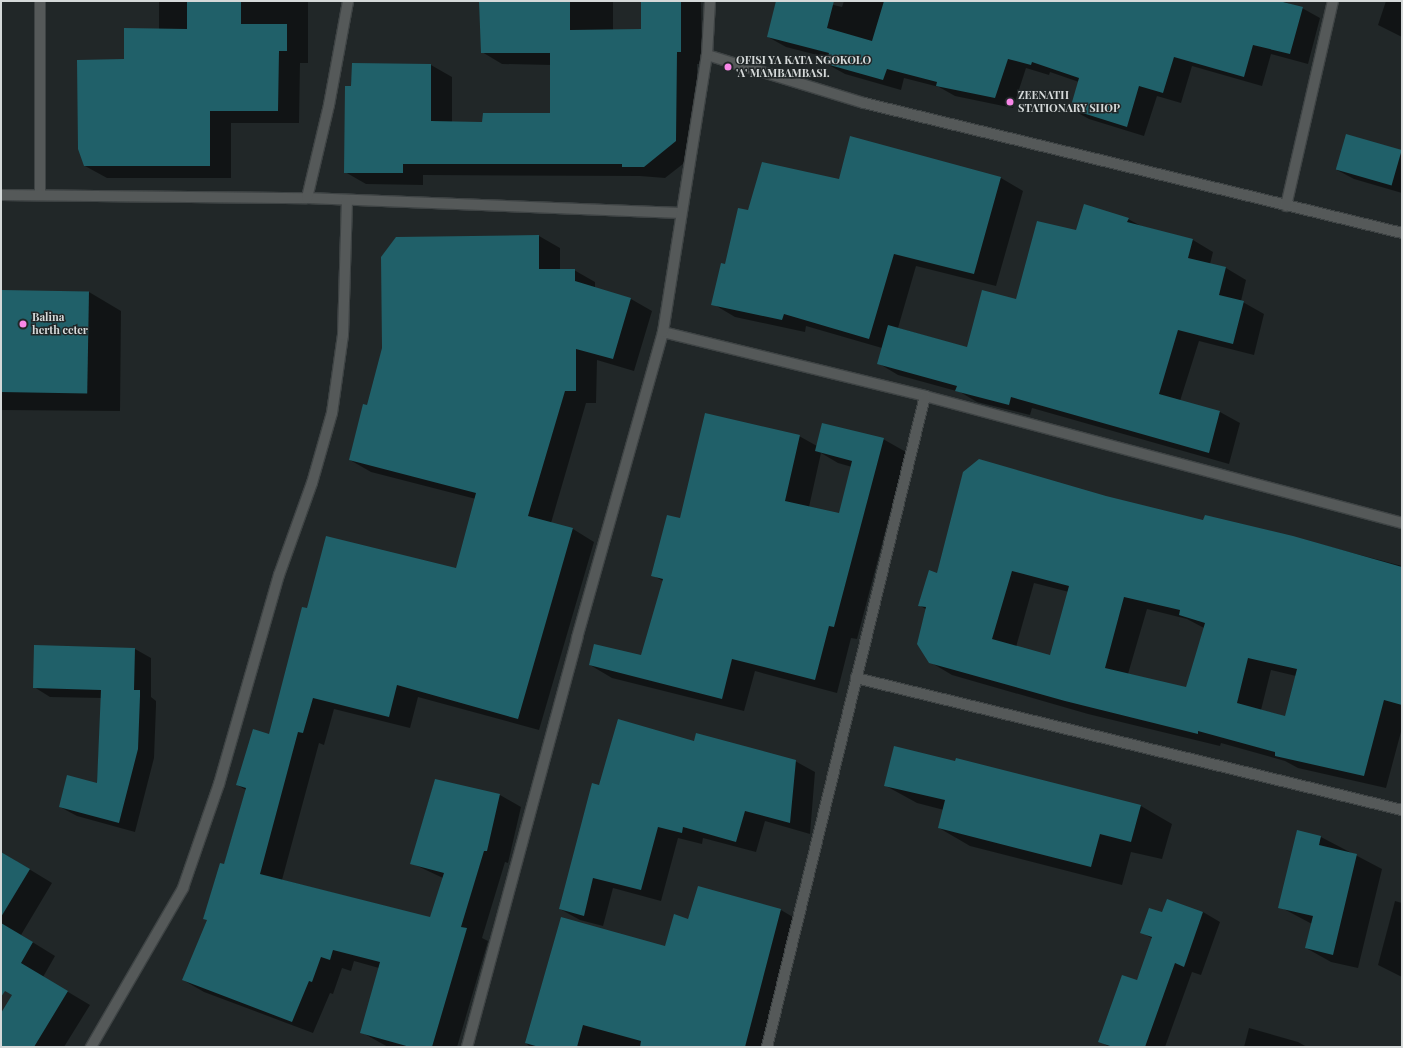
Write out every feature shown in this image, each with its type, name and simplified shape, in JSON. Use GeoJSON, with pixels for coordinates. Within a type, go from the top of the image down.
{"type":"FeatureCollection","features":[{"type":"Feature","properties":{"kind":"street"},"geometry":{"type":"LineString","coordinates":[[40,1],[40,195]]}},
{"type":"Feature","properties":{"kind":"street"},"geometry":{"type":"LineString","coordinates":[[307,198],[329,105],[348,1]]}},
{"type":"Feature","properties":{"kind":"street"},"geometry":{"type":"LineString","coordinates":[[467,1047],[577,638],[663,332],[707,55],[710,1]]}},
{"type":"Feature","properties":{"kind":"street"},"geometry":{"type":"LineString","coordinates":[[1286,206],[1333,1]]}},
{"type":"Feature","properties":{"kind":"street"},"geometry":{"type":"LineString","coordinates":[[707,55],[864,103],[1402,233]]}},
{"type":"Feature","properties":{"kind":"street"},"geometry":{"type":"LineString","coordinates":[[1,195],[307,198],[681,213]]}},
{"type":"Feature","properties":{"kind":"street"},"geometry":{"type":"LineString","coordinates":[[91,1047],[183,888],[218,784],[279,575],[312,483],[332,413],[343,335],[347,200]]}},
{"type":"Feature","properties":{"kind":"street"},"geometry":{"type":"LineString","coordinates":[[663,332],[925,396],[1402,522]]}},
{"type":"Feature","properties":{"kind":"street"},"geometry":{"type":"LineString","coordinates":[[767,1047],[925,396]]}},
{"type":"Feature","properties":{"kind":"street"},"geometry":{"type":"LineString","coordinates":[[856,678],[1402,810]]}},
{"type":"Feature","properties":{"kind":"building"},"geometry":{"type":"Polygon","coordinates":[[[187,1],[241,1],[241,24],[287,24],[287,51],[279,51],[278,111],[210,111],[210,166],[84,166],[78,149],[77,60],[124,59],[124,28],[187,29],[187,1]]]}},
{"type":"Feature","properties":{"kind":"building"},"geometry":{"type":"Polygon","coordinates":[[[479,1],[570,1],[570,30],[641,29],[641,1],[681,1],[681,52],[677,52],[676,141],[644,167],[622,167],[622,164],[403,164],[403,173],[344,173],[345,86],[351,86],[352,63],[431,64],[431,121],[482,122],[483,113],[550,113],[550,53],[481,53],[479,1]]]}},
{"type":"Feature","properties":{"kind":"building"},"geometry":{"type":"Polygon","coordinates":[[[776,1],[834,1],[827,28],[872,41],[884,1],[1279,1],[1303,7],[1290,54],[1253,45],[1244,77],[1174,57],[1163,93],[1139,86],[1127,127],[1070,109],[1079,78],[1032,62],[1031,65],[1008,59],[995,98],[936,86],[937,82],[887,69],[883,80],[826,64],[829,53],[767,37],[776,1]]]}},
{"type":"Feature","properties":{"kind":"building"},"geometry":{"type":"Polygon","coordinates":[[[1346,134],[1402,150],[1392,186],[1336,170],[1346,134]]]}},
{"type":"Feature","properties":{"kind":"building"},"geometry":{"type":"Polygon","coordinates":[[[850,136],[1001,177],[974,274],[894,254],[869,339],[784,314],[782,320],[711,305],[721,263],[725,264],[738,208],[748,210],[762,162],[839,179],[850,136]]]}},
{"type":"Feature","properties":{"kind":"building"},"geometry":{"type":"Polygon","coordinates":[[[1084,204],[1129,218],[1127,222],[1193,239],[1188,258],[1226,267],[1219,295],[1244,301],[1233,344],[1178,330],[1159,394],[1220,411],[1209,453],[1011,397],[1009,405],[955,391],[957,386],[877,364],[888,325],[967,347],[982,290],[1016,299],[1037,221],[1076,230],[1084,204]]]}},
{"type":"Feature","properties":{"kind":"building"},"geometry":{"type":"Polygon","coordinates":[[[539,235],[539,269],[575,269],[575,281],[631,298],[613,359],[576,349],[576,391],[565,391],[528,516],[573,528],[518,719],[397,685],[389,717],[313,698],[303,733],[298,732],[260,874],[430,917],[444,873],[410,864],[435,779],[500,794],[487,851],[484,851],[461,927],[467,928],[432,1047],[410,1047],[360,1033],[380,962],[333,950],[330,960],[321,957],[312,982],[309,981],[292,1022],[182,980],[207,920],[203,919],[220,863],[224,864],[246,788],[236,785],[253,729],[269,734],[302,607],[307,608],[326,536],[456,568],[476,493],[349,460],[363,404],[367,405],[382,348],[381,257],[396,237],[539,235]]]}},
{"type":"Feature","properties":{"kind":"building"},"geometry":{"type":"Polygon","coordinates":[[[1,290],[89,292],[87,394],[1,392],[1,290]]]}},
{"type":"Feature","properties":{"kind":"building"},"geometry":{"type":"Polygon","coordinates":[[[705,413],[800,435],[785,501],[839,513],[852,461],[815,451],[822,423],[884,438],[834,627],[829,626],[815,680],[732,659],[722,699],[589,665],[594,644],[641,655],[663,579],[651,576],[667,515],[680,518],[705,413]]]}},
{"type":"Feature","properties":{"kind":"building"},"geometry":{"type":"Polygon","coordinates":[[[979,459],[1106,496],[1203,520],[1205,515],[1293,536],[1402,567],[1402,705],[1384,700],[1364,776],[1275,756],[1275,752],[1198,731],[1198,734],[1065,701],[929,663],[917,644],[926,607],[918,606],[929,570],[937,573],[963,472],[979,459]],[[1012,571],[992,639],[1050,655],[1069,586],[1012,571]],[[1124,597],[1105,668],[1186,687],[1205,623],[1179,615],[1180,610],[1124,597]],[[1248,658],[1237,703],[1285,716],[1297,669],[1248,658]]]}},
{"type":"Feature","properties":{"kind":"building"},"geometry":{"type":"Polygon","coordinates":[[[34,645],[135,648],[134,690],[140,690],[138,749],[119,823],[59,807],[67,775],[97,783],[101,690],[33,688],[34,645]]]}},
{"type":"Feature","properties":{"kind":"building"},"geometry":{"type":"Polygon","coordinates":[[[618,719],[694,741],[696,733],[796,760],[790,823],[745,811],[736,842],[683,827],[682,833],[658,827],[641,890],[593,878],[584,916],[559,909],[592,783],[599,785],[618,719]]]}},
{"type":"Feature","properties":{"kind":"building"},"geometry":{"type":"Polygon","coordinates":[[[894,746],[955,761],[956,758],[1141,805],[1131,842],[1100,834],[1091,867],[938,828],[945,800],[884,786],[894,746]]]}},
{"type":"Feature","properties":{"kind":"building"},"geometry":{"type":"Polygon","coordinates":[[[1297,830],[1321,836],[1319,845],[1357,854],[1333,955],[1305,948],[1313,916],[1278,908],[1297,830]]]}},
{"type":"Feature","properties":{"kind":"building"},"geometry":{"type":"Polygon","coordinates":[[[1,852],[30,869],[1,917],[1,852]]]}},
{"type":"Feature","properties":{"kind":"building"},"geometry":{"type":"Polygon","coordinates":[[[698,886],[781,909],[745,1047],[640,1047],[641,1041],[583,1025],[577,1047],[539,1047],[525,1043],[561,917],[665,946],[674,914],[688,919],[698,886]]]}},
{"type":"Feature","properties":{"kind":"building"},"geometry":{"type":"Polygon","coordinates":[[[1167,899],[1203,912],[1184,967],[1175,963],[1145,1047],[1113,1047],[1098,1042],[1122,975],[1137,980],[1152,937],[1140,933],[1149,908],[1162,912],[1167,899]]]}},
{"type":"Feature","properties":{"kind":"building"},"geometry":{"type":"Polygon","coordinates":[[[1,923],[33,942],[21,963],[68,991],[34,1047],[1,1047],[1,1013],[12,995],[5,991],[1,997],[1,923]]]}},
{"type":"Feature","properties":{"kind":"place","name":"OFISI YA KATA NGOKOLO 'A' MAMBAMBASI."},"geometry":{"type":"Point","coordinates":[728,67]}},
{"type":"Feature","properties":{"kind":"place","name":"ZEENATH STATIONARY SHOP"},"geometry":{"type":"Point","coordinates":[1010,102]}},
{"type":"Feature","properties":{"kind":"place","name":"Balina herth ceter"},"geometry":{"type":"Point","coordinates":[23,324]}}]}
